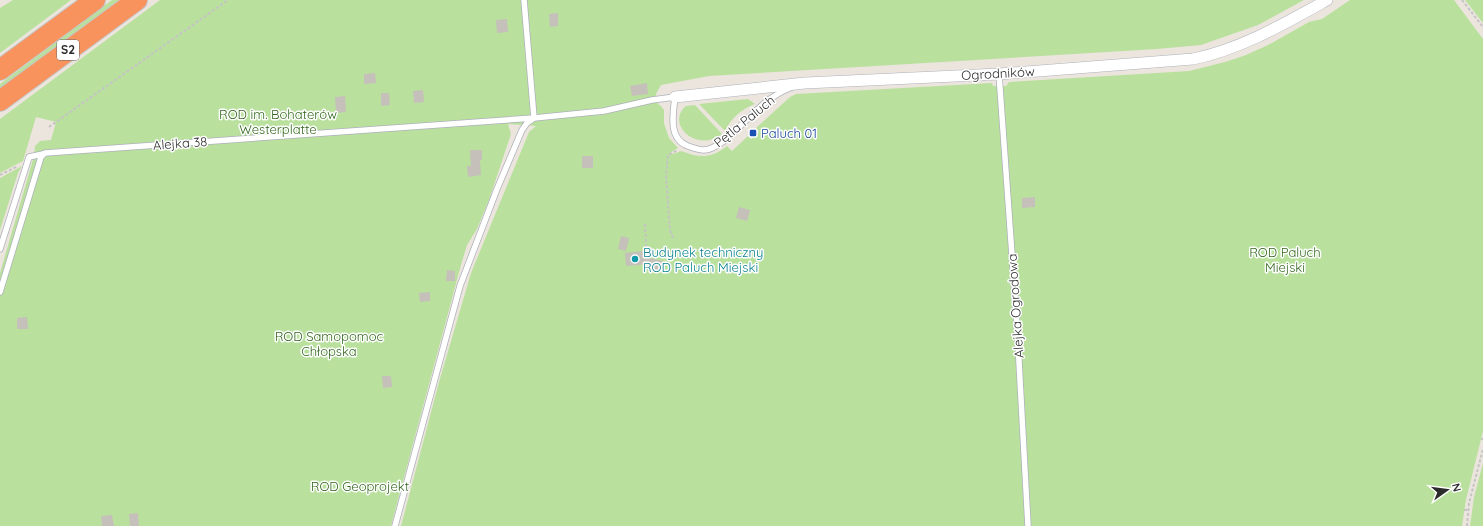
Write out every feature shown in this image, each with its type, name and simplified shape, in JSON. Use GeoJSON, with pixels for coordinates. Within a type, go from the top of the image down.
{"type":"FeatureCollection","features":[{"type":"Feature","properties":{"kind":"highway","name":"S2"},"geometry":{"type":"LineString","coordinates":[[0,70],[95,0]]}},
{"type":"Feature","properties":{"kind":"highway","name":"S2"},"geometry":{"type":"LineString","coordinates":[[0,101],[137,0]]}},
{"type":"Feature","properties":{"kind":"street","name":"Ogrodników"},"geometry":{"type":"LineString","coordinates":[[674,97],[805,83],[999,74],[1177,61],[1210,56],[1238,46],[1264,34],[1327,0]]}},
{"type":"Feature","properties":{"kind":"lane"},"geometry":{"type":"LineString","coordinates":[[395,526],[460,286],[495,194],[522,130],[534,118],[524,0]]}},
{"type":"Feature","properties":{"kind":"lane","name":"Alejka Ogrodowa"},"geometry":{"type":"LineString","coordinates":[[999,74],[1017,325],[1028,526]]}},
{"type":"Feature","properties":{"kind":"lane","name":"Pętla Paluch"},"geometry":{"type":"LineString","coordinates":[[674,97],[672,120],[675,133],[685,145],[698,150],[711,149],[723,142],[774,96],[805,83]]}},
{"type":"Feature","properties":{"kind":"lane","name":"Ogrodników"},"geometry":{"type":"LineString","coordinates":[[656,99],[674,97]]}},
{"type":"Feature","properties":{"kind":"lane","name":"Alejka 38"},"geometry":{"type":"LineString","coordinates":[[28,159],[43,154],[61,152],[534,118],[604,111],[656,99]]}},
{"type":"Feature","properties":{"kind":"lane"},"geometry":{"type":"LineString","coordinates":[[0,292],[43,154]]}},
{"type":"Feature","properties":{"kind":"lane"},"geometry":{"type":"LineString","coordinates":[[0,249],[28,159]]}},
{"type":"Feature","properties":{"kind":"path"},"geometry":{"type":"LineString","coordinates":[[49,127],[228,0]]}},
{"type":"Feature","properties":{"kind":"path"},"geometry":{"type":"LineString","coordinates":[[1462,0],[1483,27]]}},
{"type":"Feature","properties":{"kind":"path"},"geometry":{"type":"LineString","coordinates":[[672,153],[668,155],[666,177],[670,230],[673,238]]}},
{"type":"Feature","properties":{"kind":"path"},"geometry":{"type":"LineString","coordinates":[[0,175],[28,159]]}},
{"type":"Feature","properties":{"kind":"path"},"geometry":{"type":"LineString","coordinates":[[645,224],[647,262]]}},
{"type":"Feature","properties":{"kind":"path"},"geometry":{"type":"LineString","coordinates":[[1467,526],[1468,510],[1483,449]]}},
{"type":"Feature","properties":{"kind":"green space"},"geometry":{"type":"Polygon","coordinates":[[[13,0],[71,0],[0,53],[0,8],[13,0]]]}},
{"type":"Feature","properties":{"kind":"green space"},"geometry":{"type":"Polygon","coordinates":[[[112,0],[119,0],[0,89],[0,84],[112,0]]]}},
{"type":"Feature","properties":{"kind":"green space"},"geometry":{"type":"Polygon","coordinates":[[[160,0],[1304,0],[1258,25],[1201,45],[1157,49],[709,76],[661,85],[656,94],[658,104],[664,110],[664,123],[669,138],[678,148],[671,152],[673,154],[681,151],[694,155],[705,156],[716,153],[727,146],[732,151],[748,136],[751,139],[759,132],[756,128],[790,97],[796,94],[992,83],[993,86],[1006,86],[1009,82],[1189,71],[1246,55],[1268,45],[1309,22],[1322,19],[1350,0],[1454,0],[1483,39],[1483,431],[1466,500],[1462,526],[401,526],[439,382],[471,273],[529,132],[536,126],[508,124],[511,134],[489,200],[477,229],[467,245],[461,265],[391,526],[0,526],[0,273],[34,156],[35,146],[40,141],[51,140],[56,122],[36,117],[23,161],[0,173],[0,119],[160,0]]]}},
{"type":"Feature","properties":{"kind":"green space"},"geometry":{"type":"Polygon","coordinates":[[[1465,0],[1483,0],[1483,23],[1465,0]]]}},
{"type":"Feature","properties":{"kind":"green space"},"geometry":{"type":"Polygon","coordinates":[[[748,99],[755,104],[737,114],[725,131],[699,104],[748,99]]]}},
{"type":"Feature","properties":{"kind":"green space"},"geometry":{"type":"Polygon","coordinates":[[[695,105],[722,134],[712,139],[702,140],[686,134],[681,128],[679,120],[680,113],[686,106],[695,105]]]}},
{"type":"Feature","properties":{"kind":"green space"},"geometry":{"type":"Polygon","coordinates":[[[22,166],[18,173],[0,230],[0,178],[22,166]]]}},
{"type":"Feature","properties":{"kind":"green space"},"geometry":{"type":"Polygon","coordinates":[[[1483,463],[1483,526],[1470,526],[1474,497],[1483,463]]]}},
{"type":"Feature","properties":{"kind":"building"},"geometry":{"type":"Polygon","coordinates":[[[558,13],[558,26],[550,27],[549,14],[558,13]]]}},
{"type":"Feature","properties":{"kind":"building"},"geometry":{"type":"Polygon","coordinates":[[[507,19],[508,32],[497,33],[496,20],[507,19]]]}},
{"type":"Feature","properties":{"kind":"building"},"geometry":{"type":"Polygon","coordinates":[[[375,73],[376,83],[364,84],[364,74],[375,73]]]}},
{"type":"Feature","properties":{"kind":"building"},"geometry":{"type":"Polygon","coordinates":[[[647,83],[648,94],[632,96],[630,86],[647,83]]]}},
{"type":"Feature","properties":{"kind":"building"},"geometry":{"type":"Polygon","coordinates":[[[423,90],[424,102],[414,103],[413,91],[423,90]]]}},
{"type":"Feature","properties":{"kind":"building"},"geometry":{"type":"Polygon","coordinates":[[[381,93],[389,93],[390,105],[381,106],[381,93]]]}},
{"type":"Feature","properties":{"kind":"building"},"geometry":{"type":"Polygon","coordinates":[[[345,96],[346,112],[336,113],[335,97],[345,96]]]}},
{"type":"Feature","properties":{"kind":"building"},"geometry":{"type":"Polygon","coordinates":[[[470,150],[482,150],[482,160],[480,160],[481,175],[468,177],[467,166],[471,166],[470,150]]]}},
{"type":"Feature","properties":{"kind":"building"},"geometry":{"type":"Polygon","coordinates":[[[582,156],[593,156],[593,168],[582,168],[582,156]]]}},
{"type":"Feature","properties":{"kind":"building"},"geometry":{"type":"Polygon","coordinates":[[[1035,197],[1035,207],[1022,208],[1022,198],[1035,197]]]}},
{"type":"Feature","properties":{"kind":"building"},"geometry":{"type":"Polygon","coordinates":[[[739,207],[750,210],[747,221],[736,218],[739,207]]]}},
{"type":"Feature","properties":{"kind":"building"},"geometry":{"type":"Polygon","coordinates":[[[621,236],[629,238],[626,251],[618,249],[621,236]]]}},
{"type":"Feature","properties":{"kind":"building","name":"Budynek techniczny ROD Paluch Miejski"},"geometry":{"type":"Polygon","coordinates":[[[644,251],[645,257],[663,261],[661,271],[651,269],[652,264],[626,266],[625,253],[644,251]]]}},
{"type":"Feature","properties":{"kind":"building"},"geometry":{"type":"Polygon","coordinates":[[[447,270],[455,271],[455,281],[446,281],[447,270]]]}},
{"type":"Feature","properties":{"kind":"building"},"geometry":{"type":"Polygon","coordinates":[[[430,292],[430,301],[420,302],[419,293],[430,292]]]}},
{"type":"Feature","properties":{"kind":"building"},"geometry":{"type":"Polygon","coordinates":[[[27,317],[28,329],[17,329],[17,318],[27,317]]]}},
{"type":"Feature","properties":{"kind":"building"},"geometry":{"type":"Polygon","coordinates":[[[382,376],[391,376],[392,387],[383,388],[382,376]]]}},
{"type":"Feature","properties":{"kind":"building"},"geometry":{"type":"Polygon","coordinates":[[[138,513],[139,526],[130,526],[129,514],[138,513]]]}},
{"type":"Feature","properties":{"kind":"building"},"geometry":{"type":"Polygon","coordinates":[[[112,515],[114,526],[102,526],[101,516],[112,515]]]}},
{"type":"Feature","properties":{"kind":"place","name":"Paluch 01"},"geometry":{"type":"Point","coordinates":[753,133]}},
{"type":"Feature","properties":{"kind":"place","name":"Budynek techniczny ROD Paluch Miejski"},"geometry":{"type":"Point","coordinates":[635,259]}},
{"type":"Feature","properties":{"kind":"park label","name":"ROD im. Bohaterów Westerplatte"},"geometry":{"type":"Point","coordinates":[278,122]}},
{"type":"Feature","properties":{"kind":"park label","name":"ROD Paluch Miejski"},"geometry":{"type":"Point","coordinates":[1285,260]}},
{"type":"Feature","properties":{"kind":"park label","name":"ROD Samopomoc Chłopska"},"geometry":{"type":"Point","coordinates":[329,344]}},
{"type":"Feature","properties":{"kind":"park label","name":"ROD Geoprojekt"},"geometry":{"type":"Point","coordinates":[360,486]}}]}
